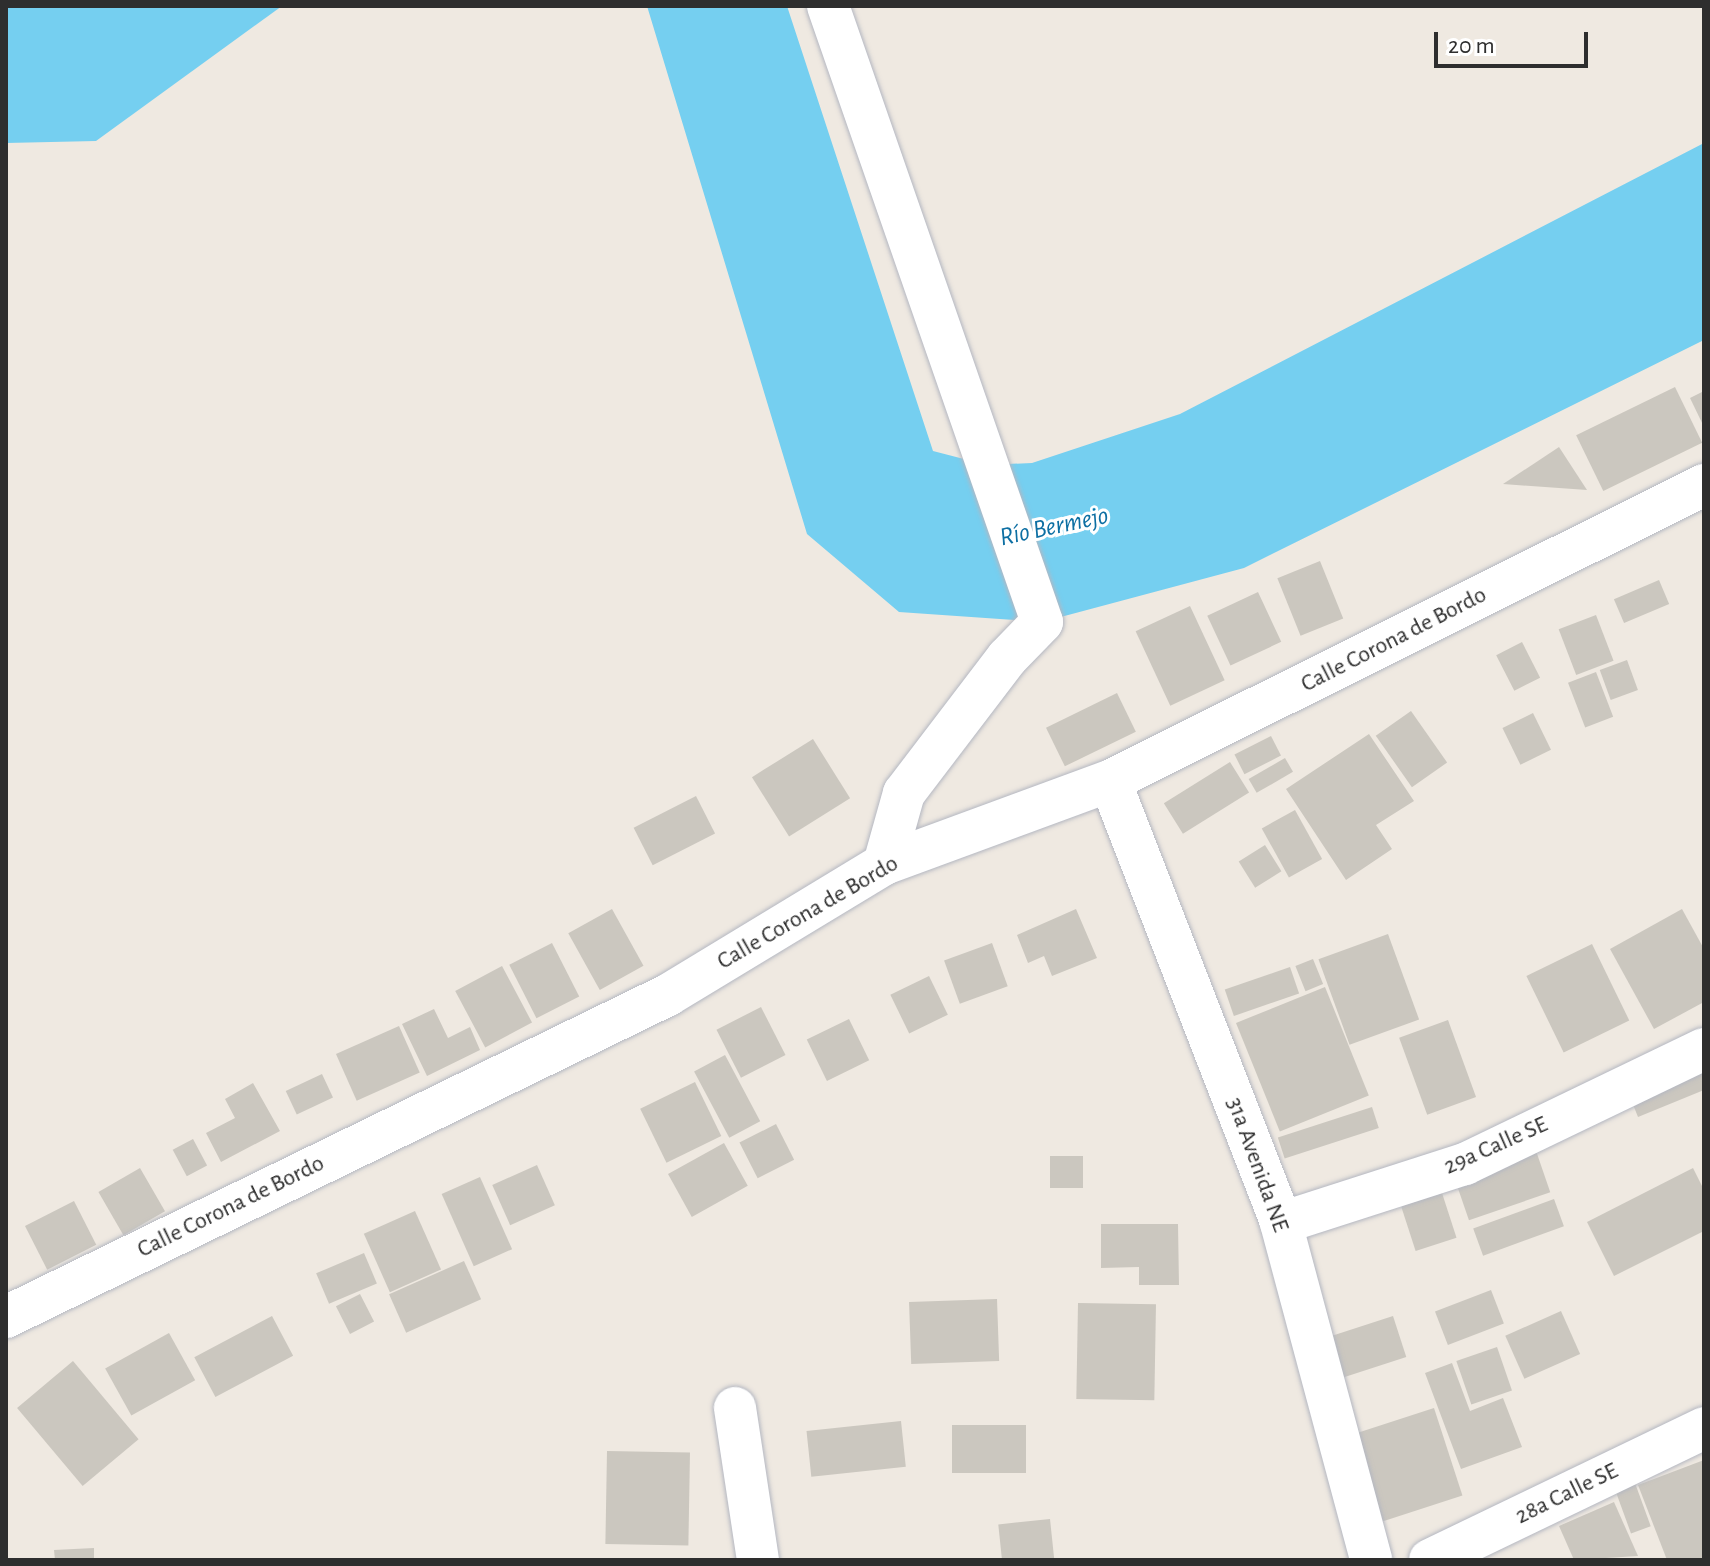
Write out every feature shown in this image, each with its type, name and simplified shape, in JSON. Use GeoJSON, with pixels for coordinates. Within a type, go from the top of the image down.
{"type":"FeatureCollection","features":[{"type":"Feature","properties":{"kind":"street"},"geometry":{"type":"LineString","coordinates":[[828,6],[1042,622],[1007,658],[904,793],[884,864]]}},
{"type":"Feature","properties":{"kind":"street","name":"Calle Corona de Bordo"},"geometry":{"type":"LineString","coordinates":[[6,1317],[668,995],[884,864],[1110,781],[1704,485]]}},
{"type":"Feature","properties":{"kind":"street","name":"31a Avenida NE"},"geometry":{"type":"LineString","coordinates":[[1110,781],[1281,1223],[1371,1560]]}},
{"type":"Feature","properties":{"kind":"street","name":"29a Calle SE"},"geometry":{"type":"LineString","coordinates":[[1281,1223],[1465,1164],[1704,1049]]}},
{"type":"Feature","properties":{"kind":"street"},"geometry":{"type":"LineString","coordinates":[[735,1408],[758,1560]]}},
{"type":"Feature","properties":{"kind":"street","name":"28a Calle SE"},"geometry":{"type":"LineString","coordinates":[[1430,1560],[1704,1428]]}},
{"type":"Feature","properties":{"kind":"water"},"geometry":{"type":"Polygon","coordinates":[[[6,6],[282,6],[96,141],[6,143],[6,6]]]}},
{"type":"Feature","properties":{"kind":"water","name":"Río Bermejo"},"geometry":{"type":"Polygon","coordinates":[[[647,6],[787,6],[933,451],[987,465],[1032,463],[1180,414],[1704,143],[1704,340],[1244,568],[1042,622],[899,612],[807,534],[647,6]]]}},
{"type":"Feature","properties":{"kind":"building"},"geometry":{"type":"Polygon","coordinates":[[[1675,387],[1702,443],[1603,491],[1576,435],[1675,387]]]}},
{"type":"Feature","properties":{"kind":"building"},"geometry":{"type":"Polygon","coordinates":[[[1704,391],[1704,427],[1690,398],[1704,391]]]}},
{"type":"Feature","properties":{"kind":"building"},"geometry":{"type":"Polygon","coordinates":[[[1559,447],[1587,490],[1503,484],[1559,447]]]}},
{"type":"Feature","properties":{"kind":"building"},"geometry":{"type":"Polygon","coordinates":[[[1320,561],[1343,618],[1301,636],[1277,578],[1320,561]]]}},
{"type":"Feature","properties":{"kind":"building"},"geometry":{"type":"Polygon","coordinates":[[[1659,580],[1669,604],[1624,623],[1614,599],[1659,580]]]}},
{"type":"Feature","properties":{"kind":"building"},"geometry":{"type":"Polygon","coordinates":[[[1258,592],[1281,642],[1230,666],[1207,616],[1258,592]]]}},
{"type":"Feature","properties":{"kind":"building"},"geometry":{"type":"Polygon","coordinates":[[[1190,606],[1225,680],[1170,706],[1136,631],[1190,606]]]}},
{"type":"Feature","properties":{"kind":"building"},"geometry":{"type":"Polygon","coordinates":[[[1596,615],[1614,661],[1576,675],[1559,629],[1596,615]]]}},
{"type":"Feature","properties":{"kind":"building"},"geometry":{"type":"Polygon","coordinates":[[[1522,642],[1540,678],[1514,691],[1496,655],[1522,642]]]}},
{"type":"Feature","properties":{"kind":"building"},"geometry":{"type":"Polygon","coordinates":[[[1627,660],[1638,690],[1611,700],[1600,670],[1627,660]]]}},
{"type":"Feature","properties":{"kind":"building"},"geometry":{"type":"Polygon","coordinates":[[[1596,672],[1613,717],[1585,728],[1568,683],[1596,672]]]}},
{"type":"Feature","properties":{"kind":"building"},"geometry":{"type":"Polygon","coordinates":[[[1117,693],[1136,732],[1065,766],[1046,728],[1117,693]]]}},
{"type":"Feature","properties":{"kind":"building"},"geometry":{"type":"Polygon","coordinates":[[[1411,711],[1447,763],[1412,787],[1376,736],[1411,711]]]}},
{"type":"Feature","properties":{"kind":"building"},"geometry":{"type":"Polygon","coordinates":[[[1533,713],[1551,750],[1520,765],[1502,728],[1533,713]]]}},
{"type":"Feature","properties":{"kind":"building"},"geometry":{"type":"Polygon","coordinates":[[[1369,734],[1414,801],[1376,825],[1392,849],[1346,880],[1286,789],[1369,734]]]}},
{"type":"Feature","properties":{"kind":"building"},"geometry":{"type":"Polygon","coordinates":[[[1271,736],[1281,756],[1244,774],[1234,755],[1271,736]]]}},
{"type":"Feature","properties":{"kind":"building"},"geometry":{"type":"Polygon","coordinates":[[[813,739],[850,798],[789,837],[752,777],[813,739]]]}},
{"type":"Feature","properties":{"kind":"building"},"geometry":{"type":"Polygon","coordinates":[[[1285,758],[1293,772],[1257,793],[1249,779],[1285,758]]]}},
{"type":"Feature","properties":{"kind":"building"},"geometry":{"type":"Polygon","coordinates":[[[1230,762],[1249,793],[1183,834],[1164,803],[1230,762]]]}},
{"type":"Feature","properties":{"kind":"building"},"geometry":{"type":"Polygon","coordinates":[[[696,796],[715,833],[653,865],[634,828],[696,796]]]}},
{"type":"Feature","properties":{"kind":"building"},"geometry":{"type":"Polygon","coordinates":[[[1295,810],[1322,859],[1289,877],[1262,828],[1295,810]]]}},
{"type":"Feature","properties":{"kind":"building"},"geometry":{"type":"Polygon","coordinates":[[[1265,845],[1281,871],[1255,888],[1239,861],[1265,845]]]}},
{"type":"Feature","properties":{"kind":"building"},"geometry":{"type":"Polygon","coordinates":[[[612,909],[644,966],[600,990],[568,933],[612,909]]]}},
{"type":"Feature","properties":{"kind":"building"},"geometry":{"type":"Polygon","coordinates":[[[1076,909],[1097,958],[1052,976],[1044,956],[1028,963],[1017,935],[1076,909]]]}},
{"type":"Feature","properties":{"kind":"building"},"geometry":{"type":"Polygon","coordinates":[[[1682,909],[1704,949],[1704,1002],[1654,1029],[1610,949],[1682,909]]]}},
{"type":"Feature","properties":{"kind":"building"},"geometry":{"type":"Polygon","coordinates":[[[1388,934],[1419,1020],[1350,1045],[1318,959],[1388,934]]]}},
{"type":"Feature","properties":{"kind":"building"},"geometry":{"type":"Polygon","coordinates":[[[552,943],[579,996],[536,1018],[509,965],[552,943]]]}},
{"type":"Feature","properties":{"kind":"building"},"geometry":{"type":"Polygon","coordinates":[[[992,943],[1008,986],[960,1004],[944,960],[992,943]]]}},
{"type":"Feature","properties":{"kind":"building"},"geometry":{"type":"Polygon","coordinates":[[[1592,944],[1629,1020],[1564,1052],[1526,976],[1592,944]]]}},
{"type":"Feature","properties":{"kind":"building"},"geometry":{"type":"Polygon","coordinates":[[[1313,959],[1323,984],[1305,991],[1295,966],[1313,959]]]}},
{"type":"Feature","properties":{"kind":"building"},"geometry":{"type":"Polygon","coordinates":[[[502,966],[532,1023],[485,1047],[455,991],[502,966]]]}},
{"type":"Feature","properties":{"kind":"building"},"geometry":{"type":"Polygon","coordinates":[[[1290,967],[1299,993],[1234,1016],[1225,989],[1290,967]]]}},
{"type":"Feature","properties":{"kind":"building"},"geometry":{"type":"Polygon","coordinates":[[[929,976],[948,1015],[909,1033],[890,995],[929,976]]]}},
{"type":"Feature","properties":{"kind":"building"},"geometry":{"type":"Polygon","coordinates":[[[1325,987],[1369,1095],[1280,1131],[1236,1023],[1325,987]]]}},
{"type":"Feature","properties":{"kind":"building"},"geometry":{"type":"Polygon","coordinates":[[[761,1007],[786,1055],[741,1078],[716,1030],[761,1007]]]}},
{"type":"Feature","properties":{"kind":"building"},"geometry":{"type":"Polygon","coordinates":[[[434,1009],[448,1038],[470,1027],[480,1050],[427,1076],[402,1024],[434,1009]]]}},
{"type":"Feature","properties":{"kind":"building"},"geometry":{"type":"Polygon","coordinates":[[[849,1019],[869,1060],[827,1081],[807,1040],[849,1019]]]}},
{"type":"Feature","properties":{"kind":"building"},"geometry":{"type":"Polygon","coordinates":[[[1448,1020],[1476,1097],[1427,1115],[1399,1038],[1448,1020]]]}},
{"type":"Feature","properties":{"kind":"building"},"geometry":{"type":"Polygon","coordinates":[[[399,1026],[420,1073],[357,1101],[336,1054],[399,1026]]]}},
{"type":"Feature","properties":{"kind":"building"},"geometry":{"type":"Polygon","coordinates":[[[725,1055],[760,1121],[729,1138],[694,1071],[725,1055]]]}},
{"type":"Feature","properties":{"kind":"building"},"geometry":{"type":"Polygon","coordinates":[[[1704,1066],[1704,1090],[1638,1117],[1630,1097],[1704,1066]]]}},
{"type":"Feature","properties":{"kind":"building"},"geometry":{"type":"Polygon","coordinates":[[[322,1074],[333,1098],[297,1114],[286,1091],[322,1074]]]}},
{"type":"Feature","properties":{"kind":"building"},"geometry":{"type":"Polygon","coordinates":[[[695,1082],[721,1136],[666,1163],[640,1109],[695,1082]]]}},
{"type":"Feature","properties":{"kind":"building"},"geometry":{"type":"Polygon","coordinates":[[[253,1083],[280,1131],[221,1162],[206,1133],[235,1118],[225,1099],[253,1083]]]}},
{"type":"Feature","properties":{"kind":"building"},"geometry":{"type":"Polygon","coordinates":[[[1372,1107],[1379,1128],[1285,1159],[1278,1138],[1372,1107]]]}},
{"type":"Feature","properties":{"kind":"building"},"geometry":{"type":"Polygon","coordinates":[[[776,1124],[794,1160],[758,1178],[739,1143],[776,1124]]]}},
{"type":"Feature","properties":{"kind":"building"},"geometry":{"type":"Polygon","coordinates":[[[193,1139],[207,1165],[187,1176],[173,1150],[193,1139]]]}},
{"type":"Feature","properties":{"kind":"building"},"geometry":{"type":"Polygon","coordinates":[[[724,1143],[748,1186],[692,1217],[668,1174],[724,1143]]]}},
{"type":"Feature","properties":{"kind":"building"},"geometry":{"type":"Polygon","coordinates":[[[1534,1145],[1550,1192],[1469,1220],[1453,1173],[1534,1145]]]}},
{"type":"Feature","properties":{"kind":"building"},"geometry":{"type":"Polygon","coordinates":[[[1050,1156],[1083,1156],[1083,1188],[1050,1188],[1050,1156]]]}},
{"type":"Feature","properties":{"kind":"building"},"geometry":{"type":"Polygon","coordinates":[[[537,1165],[555,1205],[510,1225],[492,1185],[537,1165]]]}},
{"type":"Feature","properties":{"kind":"building"},"geometry":{"type":"Polygon","coordinates":[[[140,1168],[165,1211],[123,1235],[98,1192],[140,1168]]]}},
{"type":"Feature","properties":{"kind":"building"},"geometry":{"type":"Polygon","coordinates":[[[1693,1168],[1704,1190],[1704,1231],[1614,1276],[1587,1222],[1693,1168]]]}},
{"type":"Feature","properties":{"kind":"building"},"geometry":{"type":"Polygon","coordinates":[[[480,1177],[512,1249],[474,1266],[442,1194],[480,1177]]]}},
{"type":"Feature","properties":{"kind":"building"},"geometry":{"type":"Polygon","coordinates":[[[1442,1193],[1457,1238],[1416,1251],[1401,1206],[1442,1193]]]}},
{"type":"Feature","properties":{"kind":"building"},"geometry":{"type":"Polygon","coordinates":[[[1554,1199],[1564,1226],[1483,1256],[1473,1228],[1554,1199]]]}},
{"type":"Feature","properties":{"kind":"building"},"geometry":{"type":"Polygon","coordinates":[[[74,1201],[96,1245],[47,1270],[25,1226],[74,1201]]]}},
{"type":"Feature","properties":{"kind":"building"},"geometry":{"type":"Polygon","coordinates":[[[415,1211],[441,1269],[390,1292],[364,1234],[415,1211]]]}},
{"type":"Feature","properties":{"kind":"building"},"geometry":{"type":"Polygon","coordinates":[[[1101,1224],[1178,1224],[1179,1285],[1139,1285],[1139,1267],[1101,1268],[1101,1224]]]}},
{"type":"Feature","properties":{"kind":"building"},"geometry":{"type":"Polygon","coordinates":[[[364,1253],[377,1283],[329,1304],[316,1273],[364,1253]]]}},
{"type":"Feature","properties":{"kind":"building"},"geometry":{"type":"Polygon","coordinates":[[[464,1261],[481,1299],[406,1333],[389,1294],[464,1261]]]}},
{"type":"Feature","properties":{"kind":"building"},"geometry":{"type":"Polygon","coordinates":[[[1491,1290],[1504,1324],[1448,1345],[1435,1312],[1491,1290]]]}},
{"type":"Feature","properties":{"kind":"building"},"geometry":{"type":"Polygon","coordinates":[[[360,1294],[374,1322],[350,1334],[336,1306],[360,1294]]]}},
{"type":"Feature","properties":{"kind":"building"},"geometry":{"type":"Polygon","coordinates":[[[997,1299],[999,1361],[911,1364],[909,1302],[997,1299]]]}},
{"type":"Feature","properties":{"kind":"building"},"geometry":{"type":"Polygon","coordinates":[[[1078,1303],[1156,1304],[1154,1400],[1076,1399],[1078,1303]]]}},
{"type":"Feature","properties":{"kind":"building"},"geometry":{"type":"Polygon","coordinates":[[[1561,1311],[1580,1354],[1524,1379],[1505,1336],[1561,1311]]]}},
{"type":"Feature","properties":{"kind":"building"},"geometry":{"type":"Polygon","coordinates":[[[272,1316],[293,1356],[215,1397],[194,1357],[272,1316]]]}},
{"type":"Feature","properties":{"kind":"building"},"geometry":{"type":"Polygon","coordinates":[[[1393,1316],[1406,1357],[1342,1378],[1328,1337],[1393,1316]]]}},
{"type":"Feature","properties":{"kind":"building"},"geometry":{"type":"Polygon","coordinates":[[[169,1333],[195,1380],[131,1416],[105,1368],[169,1333]]]}},
{"type":"Feature","properties":{"kind":"building"},"geometry":{"type":"Polygon","coordinates":[[[1497,1347],[1512,1390],[1471,1404],[1456,1361],[1497,1347]]]}},
{"type":"Feature","properties":{"kind":"building"},"geometry":{"type":"Polygon","coordinates":[[[73,1361],[139,1439],[83,1486],[17,1408],[73,1361]]]}},
{"type":"Feature","properties":{"kind":"building"},"geometry":{"type":"Polygon","coordinates":[[[1452,1363],[1470,1411],[1503,1398],[1522,1447],[1461,1469],[1425,1373],[1452,1363]]]}},
{"type":"Feature","properties":{"kind":"building"},"geometry":{"type":"Polygon","coordinates":[[[1434,1408],[1462,1495],[1378,1523],[1349,1436],[1434,1408]]]}},
{"type":"Feature","properties":{"kind":"building"},"geometry":{"type":"Polygon","coordinates":[[[901,1421],[906,1467],[811,1477],[807,1431],[901,1421]]]}},
{"type":"Feature","properties":{"kind":"building"},"geometry":{"type":"Polygon","coordinates":[[[952,1425],[1026,1425],[1026,1473],[952,1473],[952,1425]]]}},
{"type":"Feature","properties":{"kind":"building"},"geometry":{"type":"Polygon","coordinates":[[[607,1451],[690,1452],[688,1545],[605,1544],[607,1451]]]}},
{"type":"Feature","properties":{"kind":"building"},"geometry":{"type":"Polygon","coordinates":[[[1704,1460],[1704,1560],[1667,1560],[1638,1485],[1704,1460]]]}},
{"type":"Feature","properties":{"kind":"building"},"geometry":{"type":"Polygon","coordinates":[[[1635,1483],[1651,1526],[1631,1533],[1615,1490],[1635,1483]]]}},
{"type":"Feature","properties":{"kind":"building"},"geometry":{"type":"Polygon","coordinates":[[[1614,1502],[1638,1556],[1574,1560],[1559,1526],[1614,1502]]]}},
{"type":"Feature","properties":{"kind":"building"},"geometry":{"type":"Polygon","coordinates":[[[1050,1519],[1054,1560],[1002,1560],[998,1524],[1050,1519]]]}},
{"type":"Feature","properties":{"kind":"building"},"geometry":{"type":"Polygon","coordinates":[[[94,1548],[94,1560],[55,1560],[54,1550],[94,1548]]]}}]}
